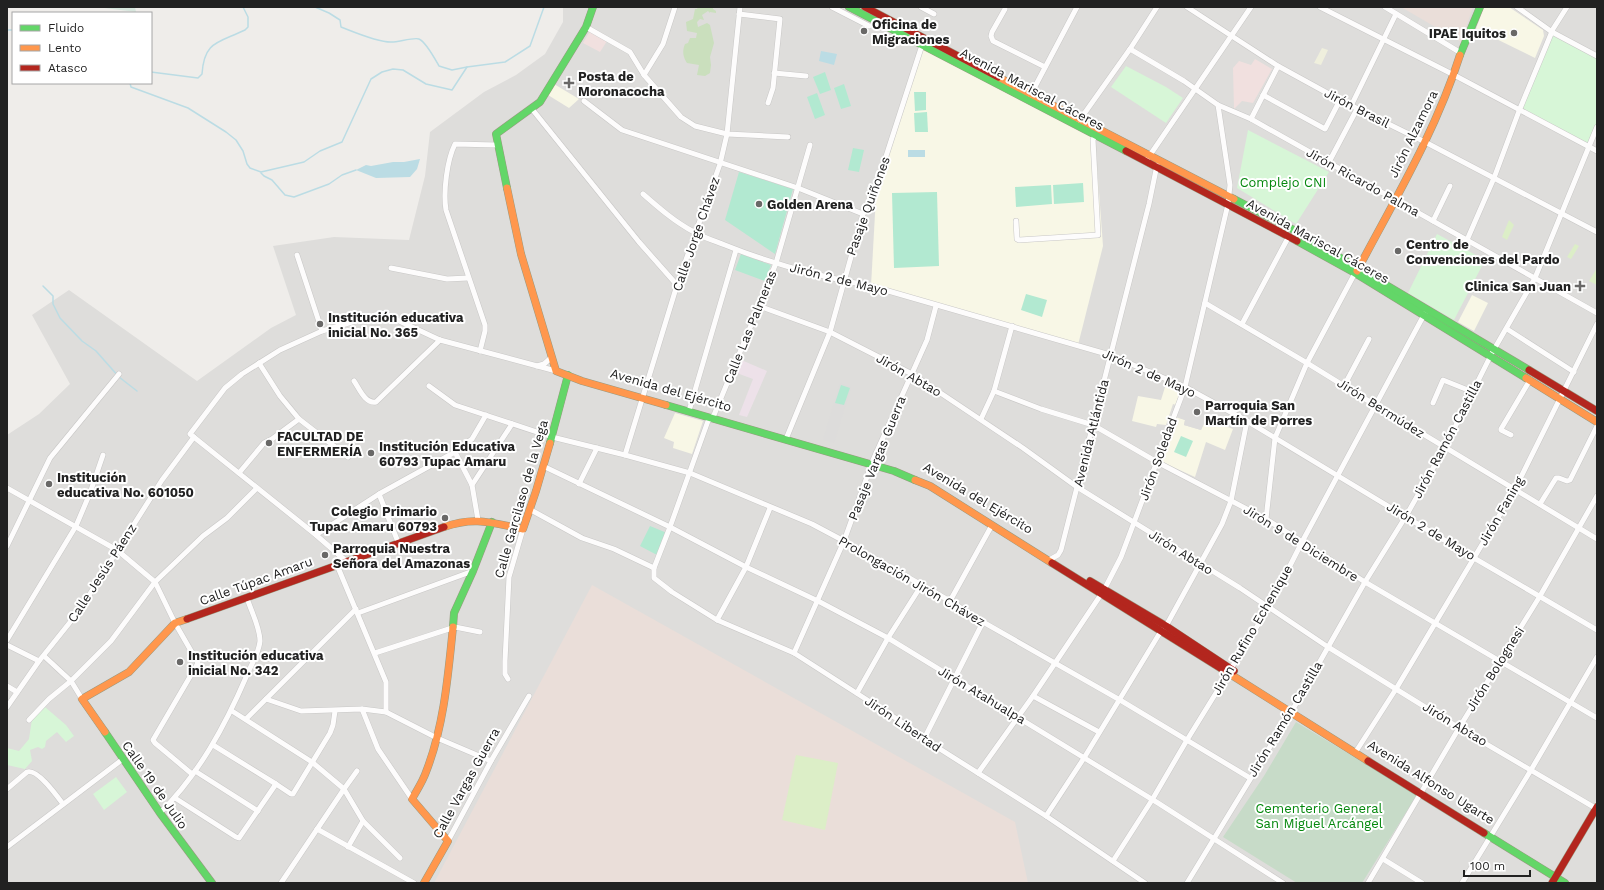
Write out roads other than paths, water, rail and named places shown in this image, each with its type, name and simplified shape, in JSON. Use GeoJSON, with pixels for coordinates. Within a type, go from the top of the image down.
{"type":"FeatureCollection","features":[{"type":"Feature","properties":{"kind":"main road"},"geometry":{"type":"LineString","coordinates":[[556,371],[521,254],[496,145],[498,132],[532,109],[546,93],[586,27],[593,7]]}},
{"type":"Feature","properties":{"kind":"main road","name":"Avenida Mariscal Cáceres"},"geometry":{"type":"LineString","coordinates":[[864,7],[923,42]]}},
{"type":"Feature","properties":{"kind":"main road","name":"Jirón Alzamora"},"geometry":{"type":"LineString","coordinates":[[1357,270],[1425,142],[1454,75],[1461,53],[1480,7]]}},
{"type":"Feature","properties":{"kind":"main road","name":"Avenida Mariscal Cáceres"},"geometry":{"type":"LineString","coordinates":[[852,8],[923,42],[1078,122],[1228,204],[1357,270]]}},
{"type":"Feature","properties":{"kind":"main road","name":"Avenida Mariscal Cáceres"},"geometry":{"type":"LineString","coordinates":[[1078,122],[1095,135],[1148,159]]}},
{"type":"Feature","properties":{"kind":"main road","name":"Avenida Mariscal Cáceres"},"geometry":{"type":"LineString","coordinates":[[1157,164],[1229,196],[1292,229],[1493,353],[1564,391],[1597,411]]}},
{"type":"Feature","properties":{"kind":"main road","name":"Avenida Mariscal Cáceres"},"geometry":{"type":"LineString","coordinates":[[1493,353],[1530,380],[1597,422]]}},
{"type":"Feature","properties":{"kind":"main road","name":"Avenida del Ejército"},"geometry":{"type":"LineString","coordinates":[[556,371],[787,438],[900,468],[923,478],[1292,711]]}},
{"type":"Feature","properties":{"kind":"main road","name":"Calle Garcilaso de la Vega"},"geometry":{"type":"LineString","coordinates":[[523,529],[531,510],[568,375]]}},
{"type":"Feature","properties":{"kind":"main road","name":"Avenida del Ejército"},"geometry":{"type":"LineString","coordinates":[[873,462],[930,486],[992,525],[1003,529]]}},
{"type":"Feature","properties":{"kind":"main road","name":"Calle Túpac Amaru"},"geometry":{"type":"LineString","coordinates":[[175,624],[398,542],[458,522],[478,520],[523,529]]}},
{"type":"Feature","properties":{"kind":"main road"},"geometry":{"type":"LineString","coordinates":[[448,842],[412,799],[426,773],[437,738],[446,691],[454,614],[492,522]]}},
{"type":"Feature","properties":{"kind":"main road"},"geometry":{"type":"LineString","coordinates":[[82,699],[129,672],[175,624]]}},
{"type":"Feature","properties":{"kind":"main road","name":"Calle 19 de Julio"},"geometry":{"type":"LineString","coordinates":[[82,699],[160,813],[212,883]]}},
{"type":"Feature","properties":{"kind":"main road","name":"Avenida Alfonso Ugarte"},"geometry":{"type":"LineString","coordinates":[[1292,711],[1491,835],[1548,868],[1558,881]]}},
{"type":"Feature","properties":{"kind":"main road"},"geometry":{"type":"LineString","coordinates":[[1558,881],[1597,810]]}},
{"type":"Feature","properties":{"kind":"main road","name":"Calle Vargas Guerra"},"geometry":{"type":"LineString","coordinates":[[424,883],[448,842]]}},
{"type":"Feature","properties":{"kind":"street"},"geometry":{"type":"LineString","coordinates":[[644,75],[663,44],[675,7]]}},
{"type":"Feature","properties":{"kind":"street","name":"Calle Jorge Chávez"},"geometry":{"type":"LineString","coordinates":[[625,455],[677,285],[720,164],[727,134],[740,7]]}},
{"type":"Feature","properties":{"kind":"street"},"geometry":{"type":"LineString","coordinates":[[832,7],[869,26]]}},
{"type":"Feature","properties":{"kind":"street"},"geometry":{"type":"LineString","coordinates":[[921,7],[934,14]]}},
{"type":"Feature","properties":{"kind":"street"},"geometry":{"type":"LineString","coordinates":[[1029,97],[1077,7]]}},
{"type":"Feature","properties":{"kind":"street"},"geometry":{"type":"LineString","coordinates":[[1078,122],[1158,7]]}},
{"type":"Feature","properties":{"kind":"street","name":"Jirón Brasil"},"geometry":{"type":"LineString","coordinates":[[1187,7],[1230,37],[1278,66],[1350,106],[1425,142],[1597,232]]}},
{"type":"Feature","properties":{"kind":"street"},"geometry":{"type":"LineString","coordinates":[[1148,159],[1251,7]]}},
{"type":"Feature","properties":{"kind":"street"},"geometry":{"type":"LineString","coordinates":[[1320,7],[1454,75],[1519,111],[1597,151]]}},
{"type":"Feature","properties":{"kind":"street"},"geometry":{"type":"LineString","coordinates":[[1385,7],[1461,53]]}},
{"type":"Feature","properties":{"kind":"street"},"geometry":{"type":"LineString","coordinates":[[1517,7],[1552,32],[1597,56]]}},
{"type":"Feature","properties":{"kind":"street"},"geometry":{"type":"LineString","coordinates":[[1467,240],[1494,178],[1519,111],[1552,32],[1567,7]]}},
{"type":"Feature","properties":{"kind":"street"},"geometry":{"type":"LineString","coordinates":[[1005,10],[992,32],[991,36],[993,41],[1045,67]]}},
{"type":"Feature","properties":{"kind":"street"},"geometry":{"type":"LineString","coordinates":[[739,14],[780,19],[773,88],[768,103]]}},
{"type":"Feature","properties":{"kind":"street"},"geometry":{"type":"LineString","coordinates":[[1350,106],[1396,14]]}},
{"type":"Feature","properties":{"kind":"street"},"geometry":{"type":"LineString","coordinates":[[586,27],[630,52],[644,75],[686,121],[695,126],[727,134],[788,137]]}},
{"type":"Feature","properties":{"kind":"street","name":"Pasaje Quiñones"},"geometry":{"type":"LineString","coordinates":[[787,438],[830,332],[843,281],[863,214],[877,184],[923,42]]}},
{"type":"Feature","properties":{"kind":"street","name":"Jirón Ricardo Palma"},"geometry":{"type":"LineString","coordinates":[[1130,48],[1184,81],[1218,105],[1251,119],[1597,313]]}},
{"type":"Feature","properties":{"kind":"street"},"geometry":{"type":"LineString","coordinates":[[1251,119],[1278,66]]}},
{"type":"Feature","properties":{"kind":"street"},"geometry":{"type":"LineString","coordinates":[[774,73],[806,76]]}},
{"type":"Feature","properties":{"kind":"street"},"geometry":{"type":"LineString","coordinates":[[1263,95],[1325,129],[1340,100]]}},
{"type":"Feature","properties":{"kind":"street"},"geometry":{"type":"LineString","coordinates":[[584,101],[622,130],[720,164],[798,188],[863,214]]}},
{"type":"Feature","properties":{"kind":"street","name":"Jirón Soledad"},"geometry":{"type":"LineString","coordinates":[[978,774],[1103,592],[1121,557],[1185,388],[1229,196],[1230,185],[1218,105]]}},
{"type":"Feature","properties":{"kind":"street"},"geometry":{"type":"LineString","coordinates":[[532,109],[639,242],[677,285]]}},
{"type":"Feature","properties":{"kind":"street"},"geometry":{"type":"LineString","coordinates":[[1329,162],[1357,109]]}},
{"type":"Feature","properties":{"kind":"street","name":"Jirón Ramón Castilla"},"geometry":{"type":"LineString","coordinates":[[1187,883],[1292,711],[1365,582],[1406,516],[1445,448],[1493,353],[1535,278],[1597,127]]}},
{"type":"Feature","properties":{"kind":"street"},"geometry":{"type":"LineString","coordinates":[[1016,221],[1017,239],[1020,240],[1098,235],[1093,140],[1095,135]]}},
{"type":"Feature","properties":{"kind":"street"},"geometry":{"type":"LineString","coordinates":[[480,351],[485,325],[468,278],[445,203],[448,171],[455,144],[496,145]]}},
{"type":"Feature","properties":{"kind":"street","name":"Calle Las Palmeras"},"geometry":{"type":"LineString","coordinates":[[654,568],[690,473],[716,417],[776,263],[810,145]]}},
{"type":"Feature","properties":{"kind":"street","name":"Avenida Atlántida"},"geometry":{"type":"LineString","coordinates":[[1051,559],[1058,555],[1061,550],[1157,164]]}},
{"type":"Feature","properties":{"kind":"street"},"geometry":{"type":"LineString","coordinates":[[1433,221],[1450,186]]}},
{"type":"Feature","properties":{"kind":"street","name":"Jirón 2 de Mayo"},"geometry":{"type":"LineString","coordinates":[[643,194],[672,218],[695,233],[736,250],[776,263],[843,281],[871,286],[1110,355],[1185,388],[1247,421],[1474,558],[1597,630]]}},
{"type":"Feature","properties":{"kind":"street"},"geometry":{"type":"LineString","coordinates":[[1242,324],[1289,236]]}},
{"type":"Feature","properties":{"kind":"street"},"geometry":{"type":"LineString","coordinates":[[690,410],[736,250]]}},
{"type":"Feature","properties":{"kind":"street"},"geometry":{"type":"LineString","coordinates":[[297,255],[322,331]]}},
{"type":"Feature","properties":{"kind":"street"},"geometry":{"type":"LineString","coordinates":[[391,268],[446,279],[468,278]]}},
{"type":"Feature","properties":{"kind":"street","name":"Jirón Alzamora"},"geometry":{"type":"LineString","coordinates":[[1266,519],[1275,438],[1307,363],[1357,270]]}},
{"type":"Feature","properties":{"kind":"street","name":"Jirón Bermúdez"},"geometry":{"type":"LineString","coordinates":[[1205,303],[1307,363],[1597,539]]}},
{"type":"Feature","properties":{"kind":"street","name":"Jirón Abtao"},"geometry":{"type":"LineString","coordinates":[[759,306],[830,332],[912,374],[980,419],[1077,487],[1269,607],[1328,647],[1597,810]]}},
{"type":"Feature","properties":{"kind":"street","name":"Pasaje Vargas Guerra"},"geometry":{"type":"LineString","coordinates":[[794,653],[844,541],[873,462],[927,340],[936,306]]}},
{"type":"Feature","properties":{"kind":"street","name":"Jirón Rufino Echenique"},"geometry":{"type":"LineString","coordinates":[[1113,861],[1152,800],[1186,740],[1269,607],[1302,542],[1426,312]]}},
{"type":"Feature","properties":{"kind":"street","name":"Calle Jesús Páenz"},"geometry":{"type":"LineString","coordinates":[[7,707],[39,661],[79,611],[162,480],[225,388],[259,363],[280,350],[322,331],[382,313],[440,340],[536,367],[556,371]]}},
{"type":"Feature","properties":{"kind":"street","name":"Jirón Faning"},"geometry":{"type":"LineString","coordinates":[[1356,751],[1396,689],[1515,489],[1597,324]]}},
{"type":"Feature","properties":{"kind":"street"},"geometry":{"type":"LineString","coordinates":[[980,419],[994,391],[1012,326]]}},
{"type":"Feature","properties":{"kind":"street"},"geometry":{"type":"LineString","coordinates":[[1507,329],[1574,372]]}},
{"type":"Feature","properties":{"kind":"street"},"geometry":{"type":"LineString","coordinates":[[1344,386],[1368,339]]}},
{"type":"Feature","properties":{"kind":"street"},"geometry":{"type":"LineString","coordinates":[[354,381],[368,401],[372,403],[376,402],[440,340]]}},
{"type":"Feature","properties":{"kind":"street"},"geometry":{"type":"LineString","coordinates":[[536,367],[547,362],[552,357]]}},
{"type":"Feature","properties":{"kind":"street"},"geometry":{"type":"LineString","coordinates":[[259,363],[276,391],[299,419],[348,457]]}},
{"type":"Feature","properties":{"kind":"street"},"geometry":{"type":"LineString","coordinates":[[7,546],[50,458],[119,374]]}},
{"type":"Feature","properties":{"kind":"street"},"geometry":{"type":"LineString","coordinates":[[1433,404],[1443,380],[1473,392]]}},
{"type":"Feature","properties":{"kind":"street"},"geometry":{"type":"LineString","coordinates":[[1511,435],[1501,429],[1530,380]]}},
{"type":"Feature","properties":{"kind":"street","name":"Prolongación Jirón Chávez"},"geometry":{"type":"LineString","coordinates":[[429,386],[455,405],[552,437],[690,473],[770,508],[812,524],[950,601],[983,622],[1120,700],[1250,778]]}},
{"type":"Feature","properties":{"kind":"street","name":"Jirón 9 de Diciembre"},"geometry":{"type":"LineString","coordinates":[[994,391],[1041,409],[1093,426],[1157,462],[1266,519],[1365,582],[1597,718]]}},
{"type":"Feature","properties":{"kind":"street"},"geometry":{"type":"LineString","coordinates":[[316,534],[379,494],[455,452],[472,439],[486,415]]}},
{"type":"Feature","properties":{"kind":"street"},"geometry":{"type":"LineString","coordinates":[[239,473],[264,442],[272,439],[299,419]]}},
{"type":"Feature","properties":{"kind":"street"},"geometry":{"type":"LineString","coordinates":[[1046,816],[1164,629],[1222,524],[1231,501],[1247,421]]}},
{"type":"Feature","properties":{"kind":"street"},"geometry":{"type":"LineString","coordinates":[[472,485],[512,424]]}},
{"type":"Feature","properties":{"kind":"street"},"geometry":{"type":"LineString","coordinates":[[1540,504],[1556,478],[1567,481],[1570,480],[1597,426]]}},
{"type":"Feature","properties":{"kind":"street"},"geometry":{"type":"LineString","coordinates":[[192,435],[316,534],[346,561]]}},
{"type":"Feature","properties":{"kind":"street"},"geometry":{"type":"LineString","coordinates":[[580,484],[597,448]]}},
{"type":"Feature","properties":{"kind":"street"},"geometry":{"type":"LineString","coordinates":[[455,452],[472,485],[478,520]]}},
{"type":"Feature","properties":{"kind":"street"},"geometry":{"type":"LineString","coordinates":[[7,640],[76,526],[104,455]]}},
{"type":"Feature","properties":{"kind":"street","name":"Jirón Atahualpa"},"geometry":{"type":"LineString","coordinates":[[543,466],[670,526],[746,567],[818,601],[888,638],[1152,800],[1280,882]]}},
{"type":"Feature","properties":{"kind":"street"},"geometry":{"type":"LineString","coordinates":[[7,488],[117,550],[155,582],[175,624],[198,663],[153,740],[193,773],[258,811]]}},
{"type":"Feature","properties":{"kind":"street"},"geometry":{"type":"LineString","coordinates":[[29,720],[49,699],[71,681],[111,641],[155,582],[203,536],[227,518],[257,488]]}},
{"type":"Feature","properties":{"kind":"street"},"geometry":{"type":"LineString","coordinates":[[379,494],[398,542]]}},
{"type":"Feature","properties":{"kind":"street","name":"Jirón Bolognesi"},"geometry":{"type":"LineString","coordinates":[[1368,883],[1540,596],[1597,496]]}},
{"type":"Feature","properties":{"kind":"street"},"geometry":{"type":"LineString","coordinates":[[717,620],[746,567],[770,508]]}},
{"type":"Feature","properties":{"kind":"street"},"geometry":{"type":"LineString","coordinates":[[531,510],[582,538],[614,549],[654,568]]}},
{"type":"Feature","properties":{"kind":"street"},"geometry":{"type":"LineString","coordinates":[[950,601],[992,525]]}},
{"type":"Feature","properties":{"kind":"street","name":"Calle Garcilaso de la Vega"},"geometry":{"type":"LineString","coordinates":[[508,679],[505,661],[509,577],[523,529]]}},
{"type":"Feature","properties":{"kind":"street"},"geometry":{"type":"LineString","coordinates":[[337,565],[386,682],[386,712]]}},
{"type":"Feature","properties":{"kind":"street","name":"Jirón Libertad"},"geometry":{"type":"LineString","coordinates":[[654,568],[654,578],[672,592],[717,620],[794,653],[925,737],[932,744],[978,774],[1046,816],[1145,883]]}},
{"type":"Feature","properties":{"kind":"street"},"geometry":{"type":"LineString","coordinates":[[246,719],[357,611],[473,571]]}},
{"type":"Feature","properties":{"kind":"street"},"geometry":{"type":"LineString","coordinates":[[857,694],[888,638],[921,586]]}},
{"type":"Feature","properties":{"kind":"street"},"geometry":{"type":"LineString","coordinates":[[160,813],[175,798],[213,745],[232,711],[259,647],[259,633],[247,598]]}},
{"type":"Feature","properties":{"kind":"street"},"geometry":{"type":"LineString","coordinates":[[925,737],[956,679],[983,622]]}},
{"type":"Feature","properties":{"kind":"street"},"geometry":{"type":"LineString","coordinates":[[375,653],[455,627],[480,632]]}},
{"type":"Feature","properties":{"kind":"street"},"geometry":{"type":"LineString","coordinates":[[7,645],[39,661]]}},
{"type":"Feature","properties":{"kind":"street"},"geometry":{"type":"LineString","coordinates":[[44,656],[71,681],[82,699]]}},
{"type":"Feature","properties":{"kind":"street"},"geometry":{"type":"LineString","coordinates":[[1462,883],[1597,658]]}},
{"type":"Feature","properties":{"kind":"street"},"geometry":{"type":"LineString","coordinates":[[7,686],[17,692]]}},
{"type":"Feature","properties":{"kind":"street","name":"Calle Vargas Guerra"},"geometry":{"type":"LineString","coordinates":[[448,842],[491,761],[529,696]]}},
{"type":"Feature","properties":{"kind":"street"},"geometry":{"type":"LineString","coordinates":[[1033,696],[1099,732]]}},
{"type":"Feature","properties":{"kind":"street"},"geometry":{"type":"LineString","coordinates":[[266,699],[301,711],[362,709],[386,712],[437,738],[491,761]]}},
{"type":"Feature","properties":{"kind":"street"},"geometry":{"type":"LineString","coordinates":[[362,709],[378,749],[412,799]]}},
{"type":"Feature","properties":{"kind":"street"},"geometry":{"type":"LineString","coordinates":[[232,711],[312,762],[344,788],[363,821],[400,858]]}},
{"type":"Feature","properties":{"kind":"street"},"geometry":{"type":"LineString","coordinates":[[213,745],[293,794],[330,733],[335,711]]}},
{"type":"Feature","properties":{"kind":"street"},"geometry":{"type":"LineString","coordinates":[[7,847],[123,760]]}},
{"type":"Feature","properties":{"kind":"street"},"geometry":{"type":"LineString","coordinates":[[7,789],[30,770],[49,786],[63,804]]}},
{"type":"Feature","properties":{"kind":"street"},"geometry":{"type":"LineString","coordinates":[[281,883],[316,829],[357,771]]}},
{"type":"Feature","properties":{"kind":"street"},"geometry":{"type":"LineString","coordinates":[[175,798],[236,837],[240,836],[276,784]]}},
{"type":"Feature","properties":{"kind":"street"},"geometry":{"type":"LineString","coordinates":[[348,847],[363,821]]}},
{"type":"Feature","properties":{"kind":"street"},"geometry":{"type":"LineString","coordinates":[[316,829],[414,883]]}},
{"type":"Feature","properties":{"kind":"street"},"geometry":{"type":"LineString","coordinates":[[1383,859],[1422,883]]}},
{"type":"Feature","properties":{"kind":"water"},"geometry":{"type":"Polygon","coordinates":[[[821,51],[837,54],[834,65],[819,61],[821,51]]]}},
{"type":"Feature","properties":{"kind":"water"},"geometry":{"type":"Polygon","coordinates":[[[908,150],[925,150],[925,157],[908,157],[908,150]]]}},
{"type":"Feature","properties":{"kind":"water"},"geometry":{"type":"Polygon","coordinates":[[[420,159],[417,169],[410,177],[376,178],[356,170],[366,165],[371,166],[420,159]]]}},
{"type":"Feature","properties":{"kind":"waterway"},"geometry":{"type":"LineString","coordinates":[[152,72],[198,78],[202,74],[203,63],[209,49],[214,44],[245,30],[248,27],[248,17],[243,7]]}},
{"type":"Feature","properties":{"kind":"waterway"},"geometry":{"type":"LineString","coordinates":[[315,7],[340,20],[341,27],[374,39],[387,42],[419,39],[433,55],[439,66],[452,70],[467,67]]}},
{"type":"Feature","properties":{"kind":"waterway"},"geometry":{"type":"LineString","coordinates":[[130,84],[131,87],[188,108],[226,132],[236,140],[243,151],[247,164],[250,168],[261,172],[304,162],[320,151],[342,142],[371,79],[382,72],[393,69],[403,70],[426,84],[452,90],[467,67],[505,62],[530,46],[544,7]]}},
{"type":"Feature","properties":{"kind":"waterway"},"geometry":{"type":"LineString","coordinates":[[7,30],[12,30]]}},
{"type":"Feature","properties":{"kind":"waterway"},"geometry":{"type":"LineString","coordinates":[[261,173],[272,180],[285,195],[294,197],[329,184],[342,175],[356,170]]}},
{"type":"Feature","properties":{"kind":"waterway"},"geometry":{"type":"LineString","coordinates":[[43,286],[53,296],[53,304],[60,318],[82,341],[96,351],[119,377],[137,391]]}},
{"type":"Feature","properties":{"kind":"place","name":"Oficina de Migraciones"},"geometry":{"type":"Point","coordinates":[864,31]}},
{"type":"Feature","properties":{"kind":"place","name":"IPAE Iquitos"},"geometry":{"type":"Point","coordinates":[1514,33]}},
{"type":"Feature","properties":{"kind":"place","name":"Posta de Moronacocha"},"geometry":{"type":"Point","coordinates":[569,83]}},
{"type":"Feature","properties":{"kind":"place","name":"Golden Arena"},"geometry":{"type":"Point","coordinates":[759,204]}},
{"type":"Feature","properties":{"kind":"place","name":"Centro de Convenciones del Pardo"},"geometry":{"type":"Point","coordinates":[1398,251]}},
{"type":"Feature","properties":{"kind":"place","name":"Clinica San Juan"},"geometry":{"type":"Point","coordinates":[1580,286]}},
{"type":"Feature","properties":{"kind":"place","name":"Institución educativa inicial No. 365"},"geometry":{"type":"Point","coordinates":[320,324]}},
{"type":"Feature","properties":{"kind":"place","name":"Parroquia San Martín de Porres"},"geometry":{"type":"Point","coordinates":[1197,412]}},
{"type":"Feature","properties":{"kind":"place","name":"FACULTAD DE ENFERMERÍA"},"geometry":{"type":"Point","coordinates":[269,443]}},
{"type":"Feature","properties":{"kind":"place","name":"Institución Educativa 60793 Tupac Amaru"},"geometry":{"type":"Point","coordinates":[371,453]}},
{"type":"Feature","properties":{"kind":"place","name":"Institución educativa No. 601050"},"geometry":{"type":"Point","coordinates":[49,484]}},
{"type":"Feature","properties":{"kind":"place","name":"Colegio Primario Tupac Amaru 60793"},"geometry":{"type":"Point","coordinates":[445,518]}},
{"type":"Feature","properties":{"kind":"place","name":"Parroquia Nuestra Señora del Amazonas"},"geometry":{"type":"Point","coordinates":[325,555]}},
{"type":"Feature","properties":{"kind":"place","name":"Institución educativa inicial No. 342"},"geometry":{"type":"Point","coordinates":[180,662]}},
{"type":"Feature","properties":{"kind":"park label","name":"Complejo CNI"},"geometry":{"type":"Point","coordinates":[1283,182]}},
{"type":"Feature","properties":{"kind":"park label","name":"Cementerio General San Miguel Arcángel"},"geometry":{"type":"Point","coordinates":[1319,816]}}]}
